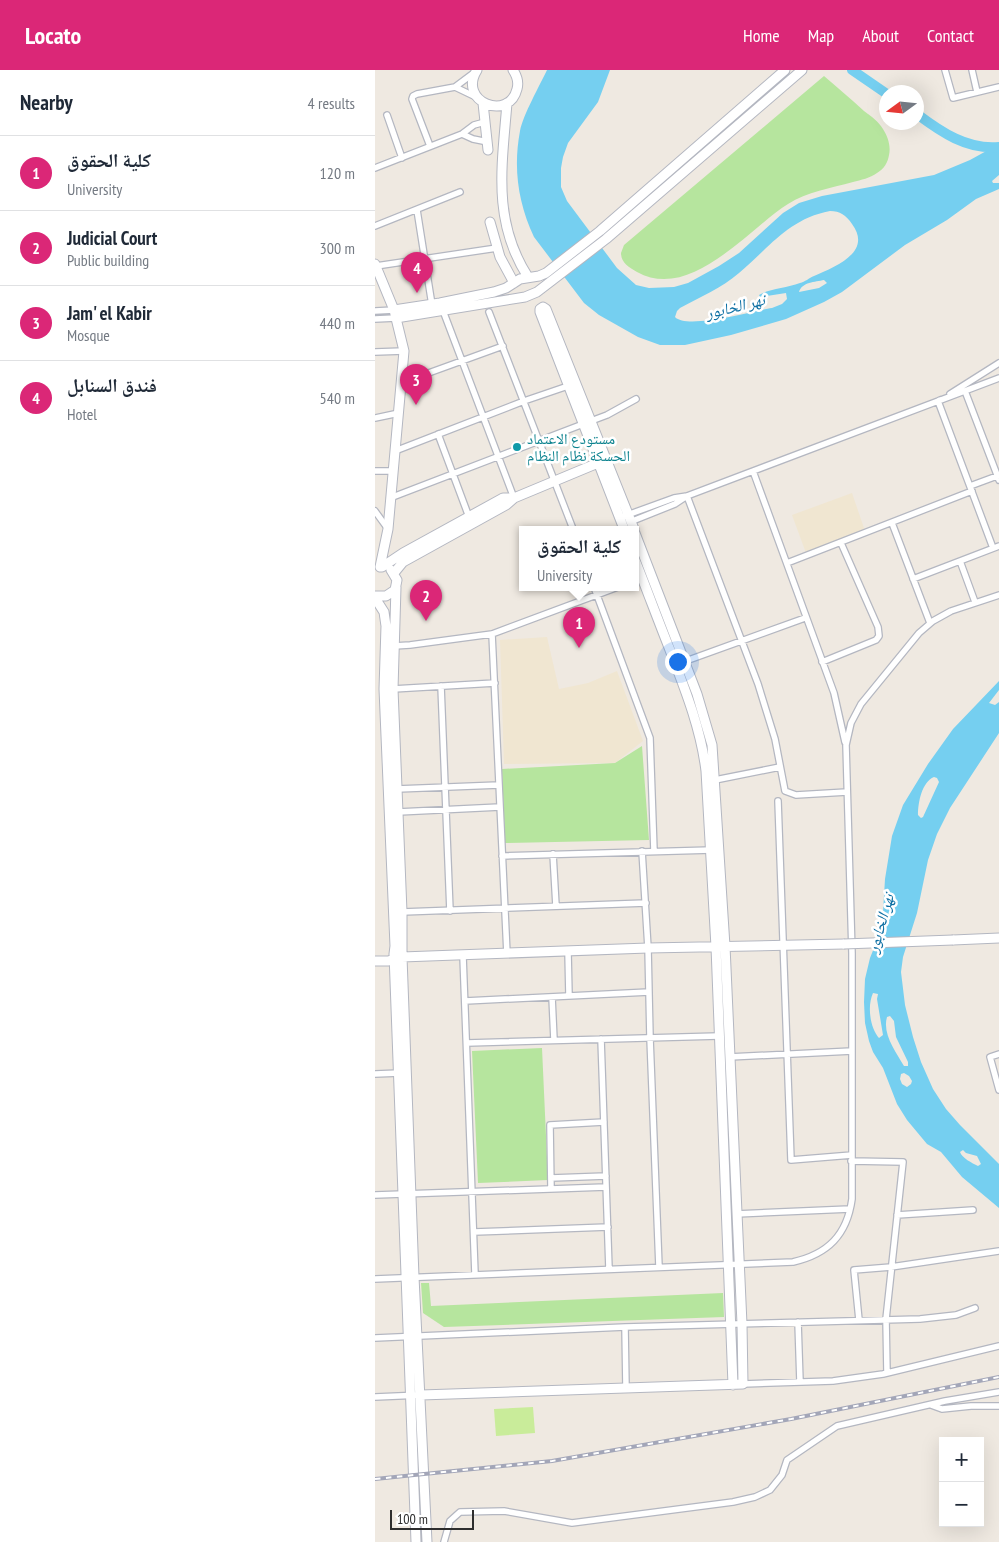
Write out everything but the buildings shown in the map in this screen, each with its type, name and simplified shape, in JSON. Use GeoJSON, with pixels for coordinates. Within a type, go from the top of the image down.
{"type":"FeatureCollection","features":[{"type":"Feature","properties":{"kind":"street"},"geometry":{"type":"LineString","coordinates":[[455,87],[495,107],[512,99],[518,87],[518,80],[513,70]]}},
{"type":"Feature","properties":{"kind":"street"},"geometry":{"type":"LineString","coordinates":[[375,319],[494,292],[528,277],[539,276],[551,270],[600,231],[785,70]]}},
{"type":"Feature","properties":{"kind":"street"},"geometry":{"type":"LineString","coordinates":[[438,306],[525,297],[537,292],[606,239],[803,70]]}},
{"type":"Feature","properties":{"kind":"street"},"geometry":{"type":"LineString","coordinates":[[945,70],[953,98],[999,87]]}},
{"type":"Feature","properties":{"kind":"street"},"geometry":{"type":"LineString","coordinates":[[972,70],[977,92]]}},
{"type":"Feature","properties":{"kind":"street"},"geometry":{"type":"LineString","coordinates":[[430,146],[412,99],[413,96],[455,87],[476,71]]}},
{"type":"Feature","properties":{"kind":"street"},"geometry":{"type":"LineString","coordinates":[[476,71],[472,85],[480,100],[488,146]]}},
{"type":"Feature","properties":{"kind":"street"},"geometry":{"type":"LineString","coordinates":[[507,103],[501,177],[502,204],[514,250],[528,277]]}},
{"type":"Feature","properties":{"kind":"street"},"geometry":{"type":"LineString","coordinates":[[387,115],[401,158]]}},
{"type":"Feature","properties":{"kind":"street"},"geometry":{"type":"LineString","coordinates":[[375,168],[462,134],[474,125],[485,122]]}},
{"type":"Feature","properties":{"kind":"street"},"geometry":{"type":"LineString","coordinates":[[462,134],[488,146]]}},
{"type":"Feature","properties":{"kind":"street"},"geometry":{"type":"LineString","coordinates":[[375,226],[460,192]]}},
{"type":"Feature","properties":{"kind":"street"},"geometry":{"type":"LineString","coordinates":[[417,210],[425,259],[438,306],[514,498]]}},
{"type":"Feature","properties":{"kind":"street"},"geometry":{"type":"LineString","coordinates":[[613,219],[620,227]]}},
{"type":"Feature","properties":{"kind":"street"},"geometry":{"type":"LineString","coordinates":[[490,222],[497,248],[514,283]]}},
{"type":"Feature","properties":{"kind":"street"},"geometry":{"type":"LineString","coordinates":[[379,567],[387,529],[404,351],[395,314],[375,265],[497,248]]}},
{"type":"Feature","properties":{"kind":"street"},"geometry":{"type":"LineString","coordinates":[[626,523],[587,422],[547,309],[543,307],[540,309],[540,312],[569,386],[587,422],[598,463],[626,523]]}},
{"type":"Feature","properties":{"kind":"street"},"geometry":{"type":"LineString","coordinates":[[375,311],[395,314]]}},
{"type":"Feature","properties":{"kind":"street"},"geometry":{"type":"LineString","coordinates":[[489,312],[572,526]]}},
{"type":"Feature","properties":{"kind":"street"},"geometry":{"type":"LineString","coordinates":[[401,383],[503,346]]}},
{"type":"Feature","properties":{"kind":"street"},"geometry":{"type":"LineString","coordinates":[[375,352],[404,351]]}},
{"type":"Feature","properties":{"kind":"street"},"geometry":{"type":"LineString","coordinates":[[938,401],[999,363]]}},
{"type":"Feature","properties":{"kind":"street"},"geometry":{"type":"LineString","coordinates":[[626,523],[753,470],[999,378]]}},
{"type":"Feature","properties":{"kind":"street"},"geometry":{"type":"LineString","coordinates":[[395,450],[569,386]]}},
{"type":"Feature","properties":{"kind":"street"},"geometry":{"type":"LineString","coordinates":[[787,563],[892,523],[998,478],[965,391]]}},
{"type":"Feature","properties":{"kind":"street"},"geometry":{"type":"LineString","coordinates":[[390,498],[607,415],[636,399]]}},
{"type":"Feature","properties":{"kind":"street"},"geometry":{"type":"LineString","coordinates":[[913,579],[996,547],[971,489],[938,401]]}},
{"type":"Feature","properties":{"kind":"street"},"geometry":{"type":"LineString","coordinates":[[375,418],[399,413]]}},
{"type":"Feature","properties":{"kind":"street"},"geometry":{"type":"LineString","coordinates":[[438,434],[469,517]]}},
{"type":"Feature","properties":{"kind":"street"},"geometry":{"type":"LineString","coordinates":[[394,573],[403,562],[506,505],[514,498],[598,463]]}},
{"type":"Feature","properties":{"kind":"street"},"geometry":{"type":"LineString","coordinates":[[375,1278],[793,1262],[811,1257],[828,1247],[845,1227],[850,1209],[852,1051],[851,913],[846,745],[837,706],[753,470]]}},
{"type":"Feature","properties":{"kind":"street"},"geometry":{"type":"LineString","coordinates":[[375,471],[393,471]]}},
{"type":"Feature","properties":{"kind":"street"},"geometry":{"type":"LineString","coordinates":[[687,496],[771,725],[782,786],[789,794],[797,795],[847,792]]}},
{"type":"Feature","properties":{"kind":"street"},"geometry":{"type":"LineString","coordinates":[[379,567],[503,498],[514,498]]}},
{"type":"Feature","properties":{"kind":"street"},"geometry":{"type":"LineString","coordinates":[[375,511],[387,529]]}},
{"type":"Feature","properties":{"kind":"street"},"geometry":{"type":"LineString","coordinates":[[892,523],[930,623]]}},
{"type":"Feature","properties":{"kind":"street"},"geometry":{"type":"LineString","coordinates":[[822,662],[876,640],[879,636],[878,627],[841,543]]}},
{"type":"Feature","properties":{"kind":"street"},"geometry":{"type":"LineString","coordinates":[[639,544],[709,732],[715,780],[715,850]]}},
{"type":"Feature","properties":{"kind":"street"},"geometry":{"type":"LineString","coordinates":[[960,561],[975,602]]}},
{"type":"Feature","properties":{"kind":"street"},"geometry":{"type":"LineString","coordinates":[[379,567],[389,568],[397,580],[393,590],[394,646],[384,689],[397,789],[402,912],[398,958],[413,1337],[411,1395],[416,1542]]}},
{"type":"Feature","properties":{"kind":"street"},"geometry":{"type":"LineString","coordinates":[[639,579],[682,680],[699,731],[706,771],[715,850],[729,1057],[743,1384]]}},
{"type":"Feature","properties":{"kind":"street"},"geometry":{"type":"LineString","coordinates":[[393,590],[376,603],[384,612],[386,626],[384,689],[395,946],[398,958]]}},
{"type":"Feature","properties":{"kind":"street"},"geometry":{"type":"LineString","coordinates":[[596,591],[650,738],[654,850]]}},
{"type":"Feature","properties":{"kind":"street"},"geometry":{"type":"LineString","coordinates":[[394,646],[410,646],[493,634],[608,591]]}},
{"type":"Feature","properties":{"kind":"street"},"geometry":{"type":"LineString","coordinates":[[846,745],[851,723],[861,704],[919,633],[930,623],[951,611],[999,595]]}},
{"type":"Feature","properties":{"kind":"street"},"geometry":{"type":"LineString","coordinates":[[683,662],[805,618]]}},
{"type":"Feature","properties":{"kind":"street"},"geometry":{"type":"LineString","coordinates":[[493,634],[507,954]]}},
{"type":"Feature","properties":{"kind":"street"},"geometry":{"type":"LineString","coordinates":[[384,689],[495,683]]}},
{"type":"Feature","properties":{"kind":"street"},"geometry":{"type":"LineString","coordinates":[[441,686],[450,911]]}},
{"type":"Feature","properties":{"kind":"street"},"geometry":{"type":"LineString","coordinates":[[715,780],[780,768]]}},
{"type":"Feature","properties":{"kind":"street"},"geometry":{"type":"LineString","coordinates":[[397,789],[499,785]]}},
{"type":"Feature","properties":{"kind":"street"},"geometry":{"type":"LineString","coordinates":[[778,801],[791,1160],[851,1158],[903,1162],[885,1318],[887,1373]]}},
{"type":"Feature","properties":{"kind":"street"},"geometry":{"type":"LineString","coordinates":[[398,812],[500,807]]}},
{"type":"Feature","properties":{"kind":"street"},"geometry":{"type":"LineString","coordinates":[[502,856],[654,850],[715,850]]}},
{"type":"Feature","properties":{"kind":"street"},"geometry":{"type":"LineString","coordinates":[[642,851],[648,948],[649,1038],[659,1267]]}},
{"type":"Feature","properties":{"kind":"street"},"geometry":{"type":"LineString","coordinates":[[553,854],[556,906]]}},
{"type":"Feature","properties":{"kind":"street"},"geometry":{"type":"LineString","coordinates":[[402,912],[646,903]]}},
{"type":"Feature","properties":{"kind":"street"},"geometry":{"type":"LineString","coordinates":[[375,961],[398,958],[648,948],[845,944],[999,938]]}},
{"type":"Feature","properties":{"kind":"street"},"geometry":{"type":"LineString","coordinates":[[721,947],[719,1036],[733,1385]]}},
{"type":"Feature","properties":{"kind":"street"},"geometry":{"type":"LineString","coordinates":[[568,952],[569,996]]}},
{"type":"Feature","properties":{"kind":"street"},"geometry":{"type":"LineString","coordinates":[[463,956],[475,1274]]}},
{"type":"Feature","properties":{"kind":"street"},"geometry":{"type":"LineString","coordinates":[[465,1001],[649,992]]}},
{"type":"Feature","properties":{"kind":"street"},"geometry":{"type":"LineString","coordinates":[[552,997],[554,1040]]}},
{"type":"Feature","properties":{"kind":"street"},"geometry":{"type":"LineString","coordinates":[[467,1042],[719,1036]]}},
{"type":"Feature","properties":{"kind":"street"},"geometry":{"type":"LineString","coordinates":[[601,1039],[609,1269]]}},
{"type":"Feature","properties":{"kind":"street"},"geometry":{"type":"LineString","coordinates":[[729,1057],[852,1051]]}},
{"type":"Feature","properties":{"kind":"street"},"geometry":{"type":"LineString","coordinates":[[999,1054],[990,1057],[999,1090]]}},
{"type":"Feature","properties":{"kind":"street"},"geometry":{"type":"LineString","coordinates":[[375,1074],[402,1072]]}},
{"type":"Feature","properties":{"kind":"street"},"geometry":{"type":"LineString","coordinates":[[551,1189],[550,1124],[604,1122]]}},
{"type":"Feature","properties":{"kind":"street"},"geometry":{"type":"LineString","coordinates":[[551,1178],[606,1176]]}},
{"type":"Feature","properties":{"kind":"street"},"geometry":{"type":"LineString","coordinates":[[375,1195],[606,1187]]}},
{"type":"Feature","properties":{"kind":"street"},"geometry":{"type":"LineString","coordinates":[[736,1214],[850,1209]]}},
{"type":"Feature","properties":{"kind":"street"},"geometry":{"type":"LineString","coordinates":[[897,1216],[973,1210]]}},
{"type":"Feature","properties":{"kind":"street"},"geometry":{"type":"LineString","coordinates":[[474,1232],[608,1227]]}},
{"type":"Feature","properties":{"kind":"street"},"geometry":{"type":"LineString","coordinates":[[859,1320],[854,1270],[891,1267],[999,1251]]}},
{"type":"Feature","properties":{"kind":"street"},"geometry":{"type":"LineString","coordinates":[[375,1338],[625,1327],[885,1318],[920,1319],[956,1315],[975,1308]]}},
{"type":"Feature","properties":{"kind":"street"},"geometry":{"type":"LineString","coordinates":[[798,1322],[800,1382]]}},
{"type":"Feature","properties":{"kind":"street"},"geometry":{"type":"LineString","coordinates":[[625,1327],[626,1388]]}},
{"type":"Feature","properties":{"kind":"street"},"geometry":{"type":"LineString","coordinates":[[413,1337],[421,1395],[427,1542]]}},
{"type":"Feature","properties":{"kind":"street"},"geometry":{"type":"LineString","coordinates":[[375,1397],[833,1381],[887,1373],[999,1346]]}},
{"type":"Feature","properties":{"kind":"street"},"geometry":{"type":"LineString","coordinates":[[443,1542],[450,1521],[460,1512],[504,1511],[571,1523],[733,1502],[755,1497],[770,1490],[782,1475],[787,1460],[837,1426],[931,1404],[999,1392]]}},
{"type":"Feature","properties":{"kind":"street"},"geometry":{"type":"LineString","coordinates":[[931,1404],[942,1409],[999,1406]]}},
{"type":"Feature","properties":{"kind":"shaded area"},"geometry":{"type":"Polygon","coordinates":[[[852,493],[865,531],[806,553],[792,515],[852,493]]]}},
{"type":"Feature","properties":{"kind":"shaded area"},"geometry":{"type":"Polygon","coordinates":[[[547,637],[559,689],[588,683],[617,671],[643,741],[615,763],[504,764],[500,640],[547,637]]]}},
{"type":"Feature","properties":{"kind":"green space"},"geometry":{"type":"Polygon","coordinates":[[[824,76],[875,119],[879,124],[879,130],[884,130],[889,142],[890,152],[887,163],[874,175],[795,200],[772,215],[718,259],[678,278],[657,279],[637,272],[622,259],[621,253],[624,245],[824,76]]]}},
{"type":"Feature","properties":{"kind":"green space"},"geometry":{"type":"Polygon","coordinates":[[[642,746],[649,840],[505,843],[502,769],[615,763],[642,746]]]}},
{"type":"Feature","properties":{"kind":"green space"},"geometry":{"type":"Polygon","coordinates":[[[542,1048],[548,1180],[478,1183],[472,1051],[542,1048]]]}},
{"type":"Feature","properties":{"kind":"green space"},"geometry":{"type":"Polygon","coordinates":[[[421,1283],[429,1283],[431,1306],[723,1293],[724,1317],[444,1327],[423,1313],[421,1283]]]}},
{"type":"Feature","properties":{"kind":"green space"},"geometry":{"type":"Polygon","coordinates":[[[533,1407],[535,1433],[496,1436],[494,1409],[533,1407]]]}},
{"type":"Feature","properties":{"kind":"water"},"geometry":{"type":"Polygon","coordinates":[[[547,70],[610,70],[598,102],[568,143],[561,168],[561,187],[567,201],[617,268],[636,285],[649,288],[674,287],[688,283],[739,253],[783,213],[799,203],[822,196],[934,175],[970,160],[999,144],[999,175],[992,181],[993,183],[999,183],[999,189],[976,199],[947,220],[905,245],[842,292],[824,302],[786,319],[731,335],[685,345],[660,345],[638,337],[599,315],[584,303],[534,237],[524,211],[518,185],[518,145],[522,124],[547,70]],[[830,211],[815,215],[791,228],[732,278],[718,288],[680,308],[675,317],[693,322],[706,321],[772,308],[782,304],[787,299],[786,293],[760,297],[759,295],[804,282],[841,263],[855,250],[858,243],[857,234],[852,224],[843,214],[830,211]],[[824,280],[806,284],[799,292],[819,288],[827,283],[824,280]]]}},
{"type":"Feature","properties":{"kind":"water"},"geometry":{"type":"Polygon","coordinates":[[[999,681],[999,690],[989,703],[995,705],[999,702],[999,733],[950,808],[937,834],[928,860],[917,913],[903,957],[901,972],[905,1005],[913,1037],[921,1062],[933,1089],[946,1109],[960,1125],[999,1164],[999,1208],[962,1177],[941,1152],[927,1144],[907,1120],[897,1104],[883,1068],[873,1052],[865,1023],[865,979],[870,958],[882,928],[885,879],[892,836],[903,805],[928,764],[953,729],[999,681]],[[934,777],[926,783],[920,799],[918,815],[921,818],[939,782],[934,777]],[[873,993],[870,1010],[873,1029],[879,1038],[883,1035],[877,999],[878,994],[873,993]],[[890,1016],[887,1017],[886,1030],[891,1043],[904,1066],[908,1066],[908,1062],[896,1037],[894,1021],[890,1016]],[[904,1073],[901,1074],[902,1084],[907,1087],[912,1081],[904,1073]],[[963,1150],[960,1152],[978,1166],[981,1164],[977,1156],[966,1153],[963,1150]]]}},
{"type":"Feature","properties":{"kind":"waterway"},"geometry":{"type":"LineString","coordinates":[[852,70],[879,89]]}},
{"type":"Feature","properties":{"kind":"waterway"},"geometry":{"type":"LineString","coordinates":[[924,119],[965,143],[976,146],[999,147]]}},
{"type":"Feature","properties":{"kind":"railway"},"geometry":{"type":"LineString","coordinates":[[375,1479],[552,1461],[791,1419],[999,1377]]}},
{"type":"Feature","properties":{"kind":"place","name":"فندق السنابل"},"geometry":{"type":"Point","coordinates":[417,293]}},
{"type":"Feature","properties":{"kind":"place","name":"Jam' el Kabir"},"geometry":{"type":"Point","coordinates":[416,405]}},
{"type":"Feature","properties":{"kind":"place","name":"مستودع الاعتماد الحسكة نظام النظام"},"geometry":{"type":"Point","coordinates":[517,447]}},
{"type":"Feature","properties":{"kind":"place","name":"Judicial Court"},"geometry":{"type":"Point","coordinates":[426,621]}},
{"type":"Feature","properties":{"kind":"place","name":"كلية الحقوق"},"geometry":{"type":"Point","coordinates":[579,648]}},
{"type":"Feature","properties":{"kind":"water label","name":"نهر الخابور"},"geometry":{"type":"Point","coordinates":[735,306]}},
{"type":"Feature","properties":{"kind":"water label","name":"نهر الخابور"},"geometry":{"type":"Point","coordinates":[880,923]}}]}
